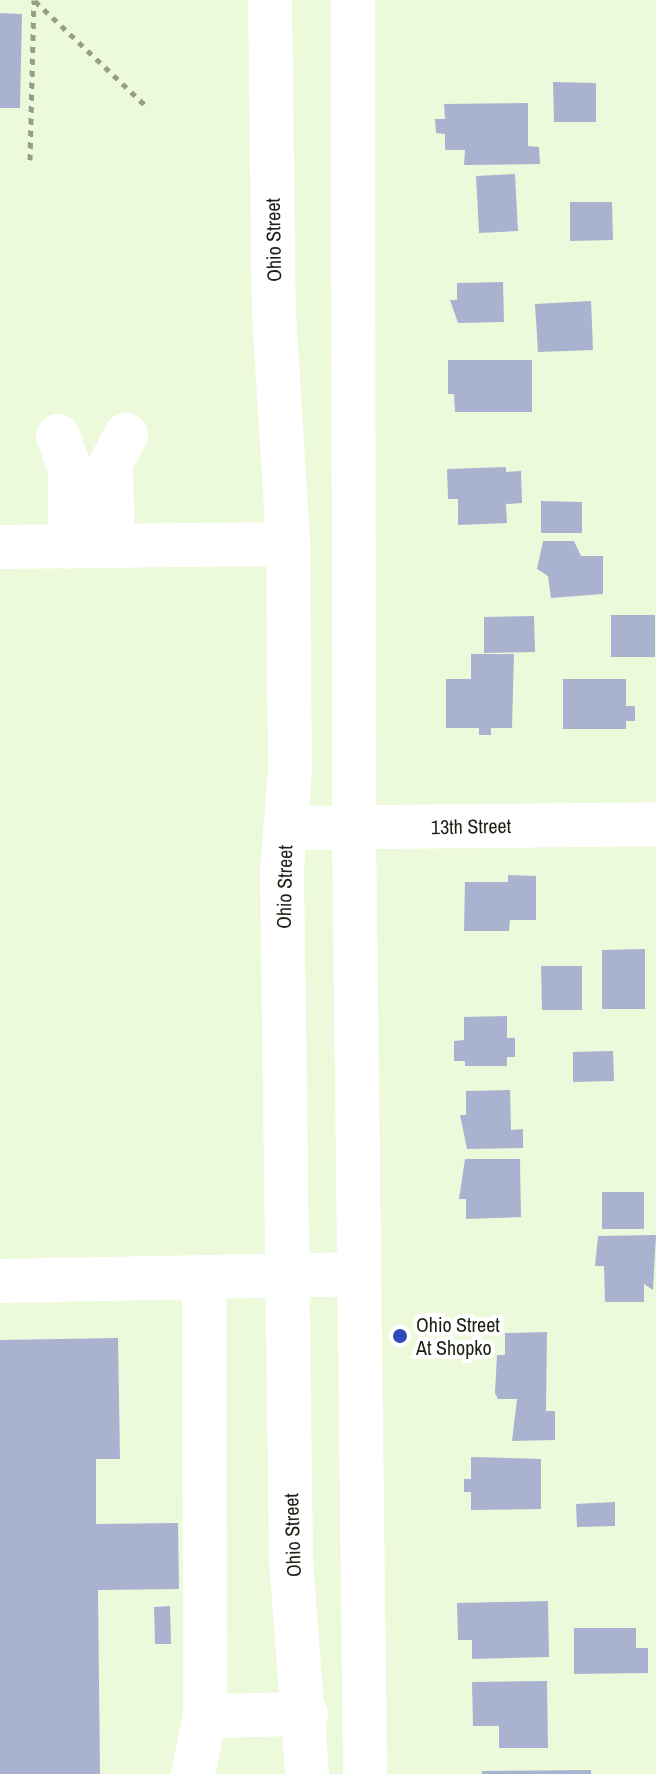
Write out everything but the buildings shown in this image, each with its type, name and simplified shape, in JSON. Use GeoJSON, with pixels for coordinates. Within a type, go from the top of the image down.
{"type":"FeatureCollection","features":[{"type":"Feature","properties":{"kind":"street","name":"Ohio Street"},"geometry":{"type":"LineString","coordinates":[[270,0],[274,313],[288,544],[286,828],[291,1560],[306,1714],[307,1774]]}},
{"type":"Feature","properties":{"kind":"street"},"geometry":{"type":"LineString","coordinates":[[353,0],[357,1274],[365,1774]]}},
{"type":"Feature","properties":{"kind":"street"},"geometry":{"type":"LineString","coordinates":[[126,435],[111,463],[91,546],[58,436],[77,448],[103,447],[126,435]]}},
{"type":"Feature","properties":{"kind":"street"},"geometry":{"type":"LineString","coordinates":[[0,547],[288,544]]}},
{"type":"Feature","properties":{"kind":"street","name":"13th Street"},"geometry":{"type":"LineString","coordinates":[[286,828],[656,824]]}},
{"type":"Feature","properties":{"kind":"street"},"geometry":{"type":"LineString","coordinates":[[0,1281],[357,1274]]}},
{"type":"Feature","properties":{"kind":"street"},"geometry":{"type":"LineString","coordinates":[[193,1774],[205,1716],[204,1279]]}},
{"type":"Feature","properties":{"kind":"street"},"geometry":{"type":"LineString","coordinates":[[205,1716],[306,1714]]}},
{"type":"Feature","properties":{"kind":"path"},"geometry":{"type":"LineString","coordinates":[[34,0],[148,108]]}},
{"type":"Feature","properties":{"kind":"path"},"geometry":{"type":"LineString","coordinates":[[30,160],[34,0]]}},
{"type":"Feature","properties":{"kind":"place","name":"Ohio Street At Shopko"},"geometry":{"type":"Point","coordinates":[400,1336]}}]}
